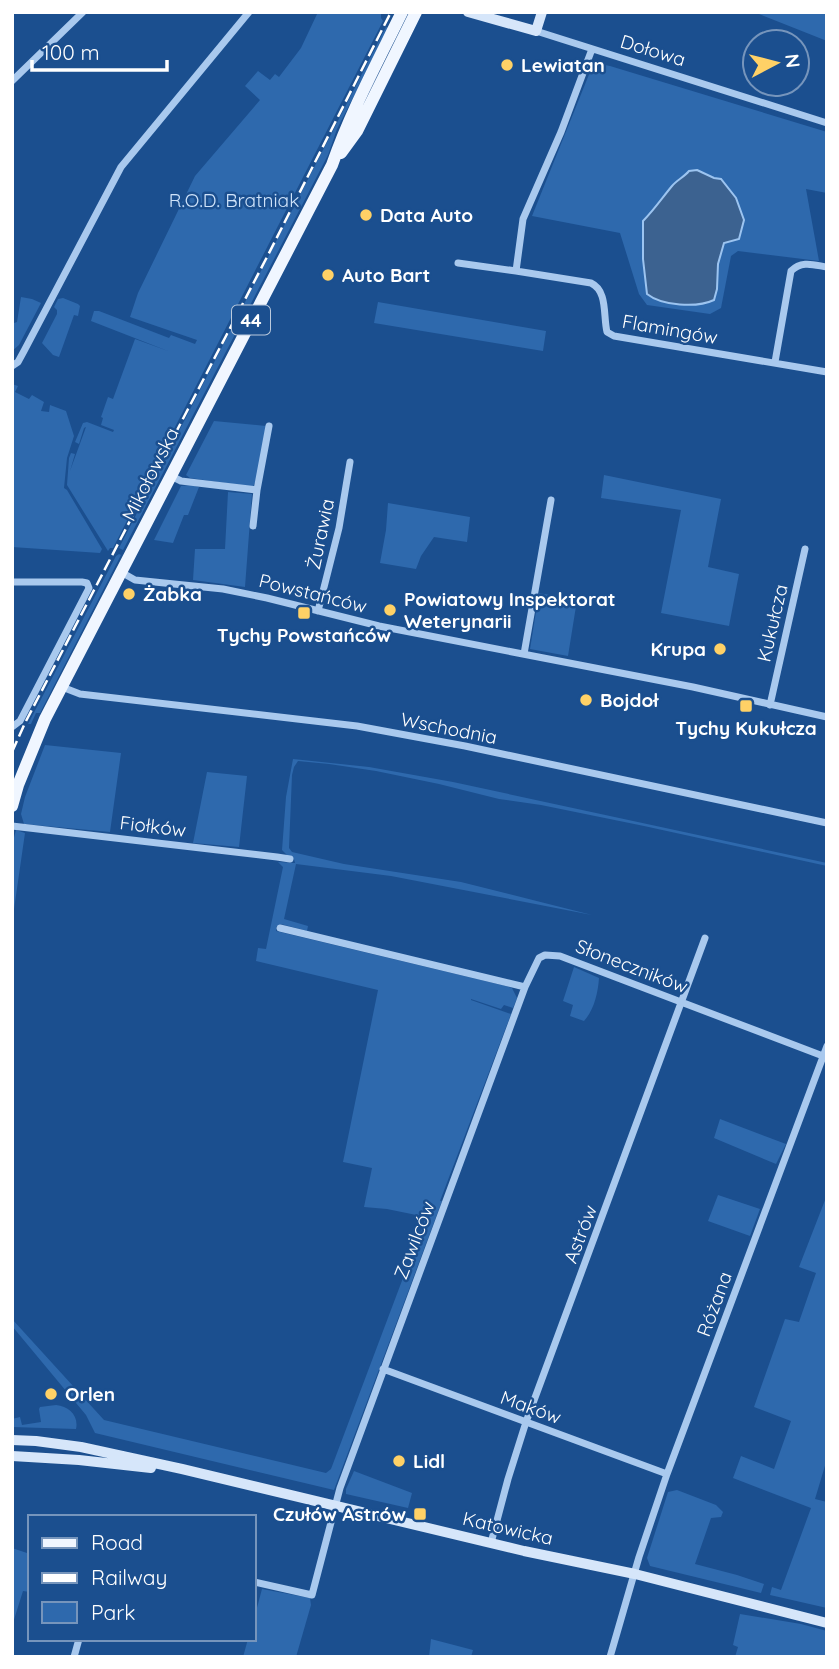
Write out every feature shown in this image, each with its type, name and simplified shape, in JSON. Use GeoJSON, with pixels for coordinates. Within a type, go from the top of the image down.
{"type":"FeatureCollection","features":[{"type":"Feature","properties":{"kind":"main road","name":"Mikołowska"},"geometry":{"type":"LineString","coordinates":[[12,806],[39,733],[332,165],[357,101],[402,12]]}},
{"type":"Feature","properties":{"kind":"main road","name":"Mikołowska"},"geometry":{"type":"LineString","coordinates":[[332,165],[357,131],[416,12]]}},
{"type":"Feature","properties":{"kind":"main road"},"geometry":{"type":"LineString","coordinates":[[536,31],[542,12]]}},
{"type":"Feature","properties":{"kind":"main road","name":"Dołowa"},"geometry":{"type":"LineString","coordinates":[[470,13],[536,31]]}},
{"type":"Feature","properties":{"kind":"main road","name":"Katowicka"},"geometry":{"type":"LineString","coordinates":[[12,1440],[81,1447],[182,1469],[491,1543],[635,1574],[827,1623]]}},
{"type":"Feature","properties":{"kind":"main road","name":"Katowicka"},"geometry":{"type":"LineString","coordinates":[[12,1457],[182,1469]]}},
{"type":"Feature","properties":{"kind":"street"},"geometry":{"type":"LineString","coordinates":[[12,81],[83,12]]}},
{"type":"Feature","properties":{"kind":"street"},"geometry":{"type":"LineString","coordinates":[[12,366],[18,362],[121,167],[248,12]]}},
{"type":"Feature","properties":{"kind":"street","name":"Dołowa"},"geometry":{"type":"LineString","coordinates":[[536,31],[827,123]]}},
{"type":"Feature","properties":{"kind":"street"},"geometry":{"type":"LineString","coordinates":[[516,271],[523,219],[593,49]]}},
{"type":"Feature","properties":{"kind":"street","name":"Flamingów"},"geometry":{"type":"LineString","coordinates":[[458,263],[596,285],[602,297],[607,332],[614,336],[827,372]]}},
{"type":"Feature","properties":{"kind":"street"},"geometry":{"type":"LineString","coordinates":[[775,362],[792,271],[797,265],[805,263],[827,267]]}},
{"type":"Feature","properties":{"kind":"street"},"geometry":{"type":"LineString","coordinates":[[253,526],[269,426]]}},
{"type":"Feature","properties":{"kind":"street","name":"Żurawia"},"geometry":{"type":"LineString","coordinates":[[318,611],[339,528],[350,462]]}},
{"type":"Feature","properties":{"kind":"street"},"geometry":{"type":"LineString","coordinates":[[171,476],[181,481],[257,490]]}},
{"type":"Feature","properties":{"kind":"street"},"geometry":{"type":"LineString","coordinates":[[524,654],[551,500]]}},
{"type":"Feature","properties":{"kind":"street","name":"Kukułcza"},"geometry":{"type":"LineString","coordinates":[[770,705],[805,549]]}},
{"type":"Feature","properties":{"kind":"street","name":"Powstańców"},"geometry":{"type":"LineString","coordinates":[[121,572],[135,580],[237,592],[401,630],[680,685],[827,718]]}},
{"type":"Feature","properties":{"kind":"street"},"geometry":{"type":"LineString","coordinates":[[12,582],[82,582],[89,585],[86,596],[20,721],[12,727]]}},
{"type":"Feature","properties":{"kind":"street","name":"Wschodnia"},"geometry":{"type":"LineString","coordinates":[[62,687],[80,694],[357,726],[827,823]]}},
{"type":"Feature","properties":{"kind":"street","name":"Fiołków"},"geometry":{"type":"LineString","coordinates":[[12,826],[290,859]]}},
{"type":"Feature","properties":{"kind":"street"},"geometry":{"type":"LineString","coordinates":[[280,928],[525,987]]}},
{"type":"Feature","properties":{"kind":"street","name":"Astrów"},"geometry":{"type":"LineString","coordinates":[[491,1543],[526,1422],[705,938]]}},
{"type":"Feature","properties":{"kind":"street","name":"Słoneczników"},"geometry":{"type":"LineString","coordinates":[[525,987],[539,958],[553,954],[823,1056]]}},
{"type":"Feature","properties":{"kind":"street","name":"Zawilców"},"geometry":{"type":"LineString","coordinates":[[256,1581],[312,1595],[335,1505],[525,987]]}},
{"type":"Feature","properties":{"kind":"street","name":"Różana"},"geometry":{"type":"LineString","coordinates":[[610,1657],[667,1474],[827,1046]]}},
{"type":"Feature","properties":{"kind":"street","name":"Maków"},"geometry":{"type":"LineString","coordinates":[[383,1369],[667,1474]]}},
{"type":"Feature","properties":{"kind":"green space","name":"R.O.D. Bratniak"},"geometry":{"type":"Polygon","coordinates":[[[318,12],[381,12],[383,21],[113,548],[108,551],[67,485],[69,458],[71,453],[75,454],[70,471],[86,427],[79,444],[75,442],[83,423],[87,422],[113,432],[114,430],[101,425],[101,417],[108,397],[113,399],[135,339],[168,351],[91,321],[94,311],[169,338],[171,335],[195,344],[197,340],[130,317],[138,293],[195,176],[260,100],[245,86],[258,71],[270,80],[275,74],[279,77],[301,48],[318,12]]]}},
{"type":"Feature","properties":{"kind":"green space"},"geometry":{"type":"Polygon","coordinates":[[[754,12],[827,12],[827,41],[811,35],[811,28],[794,28],[754,12]]]}},
{"type":"Feature","properties":{"kind":"green space"},"geometry":{"type":"Polygon","coordinates":[[[386,27],[389,28],[337,129],[328,155],[123,550],[119,548],[386,27]]]}},
{"type":"Feature","properties":{"kind":"green space"},"geometry":{"type":"Polygon","coordinates":[[[600,64],[610,66],[827,132],[827,193],[806,189],[819,261],[738,251],[731,256],[721,308],[710,314],[647,305],[639,294],[620,233],[532,216],[592,67],[600,64]],[[697,170],[674,183],[643,221],[643,259],[647,293],[717,289],[718,264],[724,243],[744,220],[721,179],[697,170]]]}},
{"type":"Feature","properties":{"kind":"green space"},"geometry":{"type":"Polygon","coordinates":[[[21,297],[41,303],[19,345],[12,351],[12,334],[21,297]]]}},
{"type":"Feature","properties":{"kind":"green space"},"geometry":{"type":"Polygon","coordinates":[[[63,298],[80,306],[78,316],[74,315],[59,357],[53,355],[42,343],[57,314],[54,307],[58,299],[63,298]]]}},
{"type":"Feature","properties":{"kind":"green space"},"geometry":{"type":"Polygon","coordinates":[[[378,302],[546,331],[543,351],[374,323],[378,302]]]}},
{"type":"Feature","properties":{"kind":"green space"},"geometry":{"type":"Polygon","coordinates":[[[12,384],[18,386],[15,392],[29,399],[32,395],[44,402],[41,411],[49,412],[50,405],[66,411],[74,436],[67,458],[64,488],[102,549],[100,553],[12,547],[12,384]]]}},
{"type":"Feature","properties":{"kind":"green space"},"geometry":{"type":"Polygon","coordinates":[[[214,421],[266,426],[253,487],[190,478],[186,475],[214,421]]]}},
{"type":"Feature","properties":{"kind":"green space"},"geometry":{"type":"Polygon","coordinates":[[[604,475],[721,499],[708,567],[739,574],[729,626],[661,613],[681,510],[601,498],[604,475]]]}},
{"type":"Feature","properties":{"kind":"green space"},"geometry":{"type":"Polygon","coordinates":[[[181,486],[199,487],[173,543],[154,540],[181,486]]]}},
{"type":"Feature","properties":{"kind":"green space"},"geometry":{"type":"Polygon","coordinates":[[[228,492],[252,494],[245,587],[193,580],[195,549],[225,549],[228,492]]]}},
{"type":"Feature","properties":{"kind":"green space"},"geometry":{"type":"Polygon","coordinates":[[[388,503],[470,517],[467,542],[434,537],[416,569],[380,563],[388,503]]]}},
{"type":"Feature","properties":{"kind":"green space"},"geometry":{"type":"Polygon","coordinates":[[[121,555],[40,713],[36,713],[31,724],[28,724],[116,556],[121,555]]]}},
{"type":"Feature","properties":{"kind":"green space"},"geometry":{"type":"Polygon","coordinates":[[[539,593],[577,600],[568,656],[530,649],[539,593]]]}},
{"type":"Feature","properties":{"kind":"green space"},"geometry":{"type":"Polygon","coordinates":[[[45,745],[121,753],[110,832],[24,824],[21,814],[25,797],[45,745]]]}},
{"type":"Feature","properties":{"kind":"green space"},"geometry":{"type":"Polygon","coordinates":[[[293,759],[369,767],[453,782],[827,863],[827,866],[376,771],[298,761],[292,775],[289,848],[292,852],[344,864],[461,882],[592,915],[391,876],[296,864],[284,919],[308,926],[307,931],[281,924],[276,927],[276,931],[506,986],[512,988],[517,998],[513,1008],[504,1005],[501,1009],[471,999],[511,1014],[334,1490],[95,1433],[86,1415],[12,1326],[12,1319],[104,1420],[326,1473],[331,1469],[426,1217],[364,1207],[372,1168],[343,1162],[378,990],[256,961],[258,948],[266,949],[283,867],[278,862],[295,863],[294,859],[282,850],[286,797],[293,759]]]}},
{"type":"Feature","properties":{"kind":"green space"},"geometry":{"type":"Polygon","coordinates":[[[207,772],[247,776],[239,847],[193,843],[207,772]]]}},
{"type":"Feature","properties":{"kind":"green space"},"geometry":{"type":"Polygon","coordinates":[[[16,830],[25,833],[12,923],[12,845],[16,830]]]}},
{"type":"Feature","properties":{"kind":"green space"},"geometry":{"type":"Polygon","coordinates":[[[574,967],[599,978],[595,1001],[584,1021],[570,1016],[573,1005],[563,1001],[574,967]]]}},
{"type":"Feature","properties":{"kind":"green space"},"geometry":{"type":"Polygon","coordinates":[[[720,1119],[786,1144],[776,1164],[714,1138],[720,1119]]]}},
{"type":"Feature","properties":{"kind":"green space"},"geometry":{"type":"Polygon","coordinates":[[[718,1195],[760,1209],[750,1236],[708,1221],[718,1195]]]}},
{"type":"Feature","properties":{"kind":"green space"},"geometry":{"type":"Polygon","coordinates":[[[827,1195],[827,1459],[815,1499],[827,1502],[827,1608],[770,1595],[772,1587],[781,1590],[811,1508],[733,1478],[741,1456],[774,1469],[791,1421],[754,1407],[785,1319],[799,1322],[816,1273],[799,1267],[827,1195]]]}},
{"type":"Feature","properties":{"kind":"green space"},"geometry":{"type":"Polygon","coordinates":[[[56,1405],[72,1412],[77,1424],[76,1429],[12,1427],[12,1419],[20,1417],[22,1425],[41,1422],[40,1407],[56,1405]]]}},
{"type":"Feature","properties":{"kind":"green space"},"geometry":{"type":"Polygon","coordinates":[[[354,1471],[412,1493],[408,1508],[346,1494],[354,1471]]]}},
{"type":"Feature","properties":{"kind":"green space"},"geometry":{"type":"Polygon","coordinates":[[[677,1490],[716,1505],[723,1512],[721,1517],[711,1518],[695,1564],[764,1584],[761,1593],[650,1566],[647,1558],[668,1492],[677,1490]]]}},
{"type":"Feature","properties":{"kind":"green space"},"geometry":{"type":"Polygon","coordinates":[[[12,1548],[28,1553],[28,1592],[23,1591],[12,1626],[12,1548]]]}},
{"type":"Feature","properties":{"kind":"green space"},"geometry":{"type":"Polygon","coordinates":[[[262,1589],[310,1598],[311,1605],[296,1657],[243,1657],[247,1641],[256,1641],[256,1612],[262,1589]]]}},
{"type":"Feature","properties":{"kind":"green space"},"geometry":{"type":"Polygon","coordinates":[[[740,1614],[827,1631],[827,1657],[735,1657],[738,1647],[733,1645],[740,1614]]]}},
{"type":"Feature","properties":{"kind":"green space"},"geometry":{"type":"Polygon","coordinates":[[[431,1639],[473,1650],[471,1657],[429,1657],[431,1639]]]}},
{"type":"Feature","properties":{"kind":"shaded area"},"geometry":{"type":"Polygon","coordinates":[[[697,170],[721,179],[736,198],[744,220],[739,239],[724,243],[718,264],[714,300],[698,304],[661,301],[647,294],[643,221],[674,184],[689,171],[697,170]]]}},
{"type":"Feature","properties":{"kind":"railway"},"geometry":{"type":"LineString","coordinates":[[12,752],[391,12]]}},
{"type":"Feature","properties":{"kind":"place","name":"Lewiatan"},"geometry":{"type":"Point","coordinates":[507,65]}},
{"type":"Feature","properties":{"kind":"place","name":"Data Auto"},"geometry":{"type":"Point","coordinates":[366,215]}},
{"type":"Feature","properties":{"kind":"place","name":"Auto Bart"},"geometry":{"type":"Point","coordinates":[328,275]}},
{"type":"Feature","properties":{"kind":"place","name":"Żabka"},"geometry":{"type":"Point","coordinates":[129,594]}},
{"type":"Feature","properties":{"kind":"place","name":"Powiatowy Inspektorat Weterynarii"},"geometry":{"type":"Point","coordinates":[390,610]}},
{"type":"Feature","properties":{"kind":"place","name":"Tychy Powstańców"},"geometry":{"type":"Point","coordinates":[304,613]}},
{"type":"Feature","properties":{"kind":"place","name":"Krupa"},"geometry":{"type":"Point","coordinates":[720,649]}},
{"type":"Feature","properties":{"kind":"place","name":"Bojdoł"},"geometry":{"type":"Point","coordinates":[586,700]}},
{"type":"Feature","properties":{"kind":"place","name":"Tychy Kukułcza"},"geometry":{"type":"Point","coordinates":[746,706]}},
{"type":"Feature","properties":{"kind":"place","name":"Orlen"},"geometry":{"type":"Point","coordinates":[51,1394]}},
{"type":"Feature","properties":{"kind":"place","name":"Lidl"},"geometry":{"type":"Point","coordinates":[399,1461]}},
{"type":"Feature","properties":{"kind":"place","name":"Czułów Astrów"},"geometry":{"type":"Point","coordinates":[420,1514]}}]}
